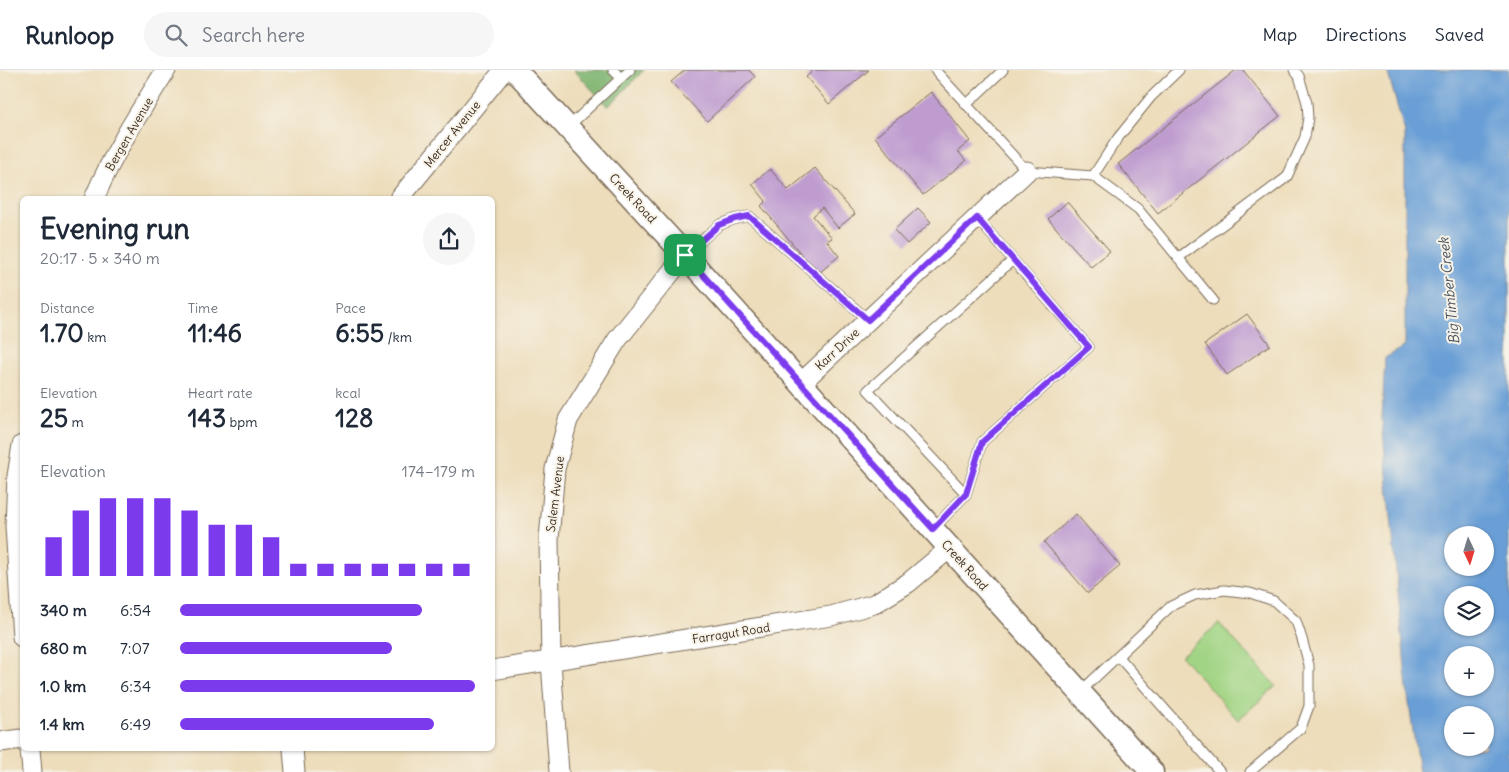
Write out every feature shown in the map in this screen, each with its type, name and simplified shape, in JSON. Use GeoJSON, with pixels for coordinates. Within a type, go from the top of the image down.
{"type":"FeatureCollection","features":[{"type":"Feature","properties":{"kind":"street","name":"Bergen Avenue"},"geometry":{"type":"LineString","coordinates":[[95,196],[135,120],[166,70]]}},
{"type":"Feature","properties":{"kind":"street","name":"Mercer Avenue"},"geometry":{"type":"LineString","coordinates":[[401,196],[504,70]]}},
{"type":"Feature","properties":{"kind":"street","name":"Creek Road"},"geometry":{"type":"LineString","coordinates":[[515,70],[685,255],[1152,772]]}},
{"type":"Feature","properties":{"kind":"street","name":"Karr Drive"},"geometry":{"type":"LineString","coordinates":[[801,383],[1027,171]]}},
{"type":"Feature","properties":{"kind":"street","name":"Salem Avenue"},"geometry":{"type":"LineString","coordinates":[[558,772],[551,662],[549,539],[555,470],[568,420],[617,340],[685,255]]}},
{"type":"Feature","properties":{"kind":"street"},"geometry":{"type":"LineString","coordinates":[[20,455],[16,476],[15,526],[20,605]]}},
{"type":"Feature","properties":{"kind":"street","name":"Farragut Road"},"geometry":{"type":"LineString","coordinates":[[495,670],[831,616],[874,604],[908,584],[950,548]]}},
{"type":"Feature","properties":{"kind":"street"},"geometry":{"type":"LineString","coordinates":[[0,742],[20,739]]}},
{"type":"Feature","properties":{"kind":"street"},"geometry":{"type":"LineString","coordinates":[[30,751],[32,772]]}},
{"type":"Feature","properties":{"kind":"street"},"geometry":{"type":"LineString","coordinates":[[293,751],[295,772]]}},
{"type":"Feature","properties":{"kind":"lane"},"geometry":{"type":"LineString","coordinates":[[614,70],[621,78]]}},
{"type":"Feature","properties":{"kind":"lane"},"geometry":{"type":"LineString","coordinates":[[568,128],[630,70]]}},
{"type":"Feature","properties":{"kind":"lane"},"geometry":{"type":"LineString","coordinates":[[935,70],[1027,171],[1094,176],[1138,209],[1213,300]]}},
{"type":"Feature","properties":{"kind":"lane"},"geometry":{"type":"LineString","coordinates":[[966,105],[1003,70]]}},
{"type":"Feature","properties":{"kind":"lane"},"geometry":{"type":"LineString","coordinates":[[1094,176],[1117,139],[1151,97],[1179,70]]}},
{"type":"Feature","properties":{"kind":"lane"},"geometry":{"type":"LineString","coordinates":[[1178,258],[1287,178],[1305,136],[1308,118],[1306,103],[1298,76],[1294,70]]}},
{"type":"Feature","properties":{"kind":"lane"},"geometry":{"type":"LineString","coordinates":[[685,255],[719,225],[749,216],[868,320]]}},
{"type":"Feature","properties":{"kind":"lane"},"geometry":{"type":"LineString","coordinates":[[933,529],[966,494],[982,442],[1089,347],[977,218]]}},
{"type":"Feature","properties":{"kind":"lane"},"geometry":{"type":"LineString","coordinates":[[966,494],[868,390],[1013,260]]}},
{"type":"Feature","properties":{"kind":"lane"},"geometry":{"type":"LineString","coordinates":[[1080,692],[1171,606],[1195,595],[1224,590],[1250,593],[1274,601],[1296,621],[1302,639],[1309,666],[1308,706],[1301,728],[1250,772]]}},
{"type":"Feature","properties":{"kind":"lane"},"geometry":{"type":"LineString","coordinates":[[1118,656],[1220,772]]}},
{"type":"Feature","properties":{"kind":"green space"},"geometry":{"type":"Polygon","coordinates":[[[574,70],[644,70],[608,107],[574,70]]]}},
{"type":"Feature","properties":{"kind":"green space"},"geometry":{"type":"Polygon","coordinates":[[[1219,623],[1276,686],[1238,720],[1181,656],[1219,623]]]}},
{"type":"Feature","properties":{"kind":"water","name":"Big Timber Creek"},"geometry":{"type":"Polygon","coordinates":[[[1387,70],[1509,70],[1509,772],[1419,772],[1407,689],[1382,419],[1385,358],[1405,346],[1405,133],[1387,70]]]}},
{"type":"Feature","properties":{"kind":"building"},"geometry":{"type":"Polygon","coordinates":[[[685,70],[749,70],[755,77],[707,121],[671,82],[685,70]]]}},
{"type":"Feature","properties":{"kind":"building"},"geometry":{"type":"Polygon","coordinates":[[[810,70],[869,70],[829,104],[806,77],[812,72],[810,70]]]}},
{"type":"Feature","properties":{"kind":"building"},"geometry":{"type":"Polygon","coordinates":[[[1236,70],[1243,70],[1280,116],[1158,213],[1118,164],[1236,70]]]}},
{"type":"Feature","properties":{"kind":"building"},"geometry":{"type":"Polygon","coordinates":[[[931,92],[970,141],[958,151],[966,161],[923,195],[875,137],[931,92]]]}},
{"type":"Feature","properties":{"kind":"building"},"geometry":{"type":"Polygon","coordinates":[[[815,168],[855,214],[838,228],[822,208],[813,216],[832,238],[827,241],[839,256],[818,274],[761,206],[766,201],[752,184],[770,169],[788,190],[815,168]]]}},
{"type":"Feature","properties":{"kind":"building"},"geometry":{"type":"Polygon","coordinates":[[[1067,202],[1110,251],[1091,267],[1048,219],[1067,202]]]}},
{"type":"Feature","properties":{"kind":"building"},"geometry":{"type":"Polygon","coordinates":[[[918,208],[931,222],[907,244],[894,230],[918,208]]]}},
{"type":"Feature","properties":{"kind":"building"},"geometry":{"type":"Polygon","coordinates":[[[1247,314],[1270,345],[1227,375],[1205,344],[1247,314]]]}},
{"type":"Feature","properties":{"kind":"building"},"geometry":{"type":"Polygon","coordinates":[[[1076,514],[1120,566],[1088,593],[1044,542],[1076,514]]]}},
{"type":"Feature","properties":{"kind":"route"},"geometry":{"type":"LineString","coordinates":[[749,216],[868,320],[977,218],[1089,347],[982,442],[966,494],[933,529],[685,255],[719,225],[749,216]]}}]}
